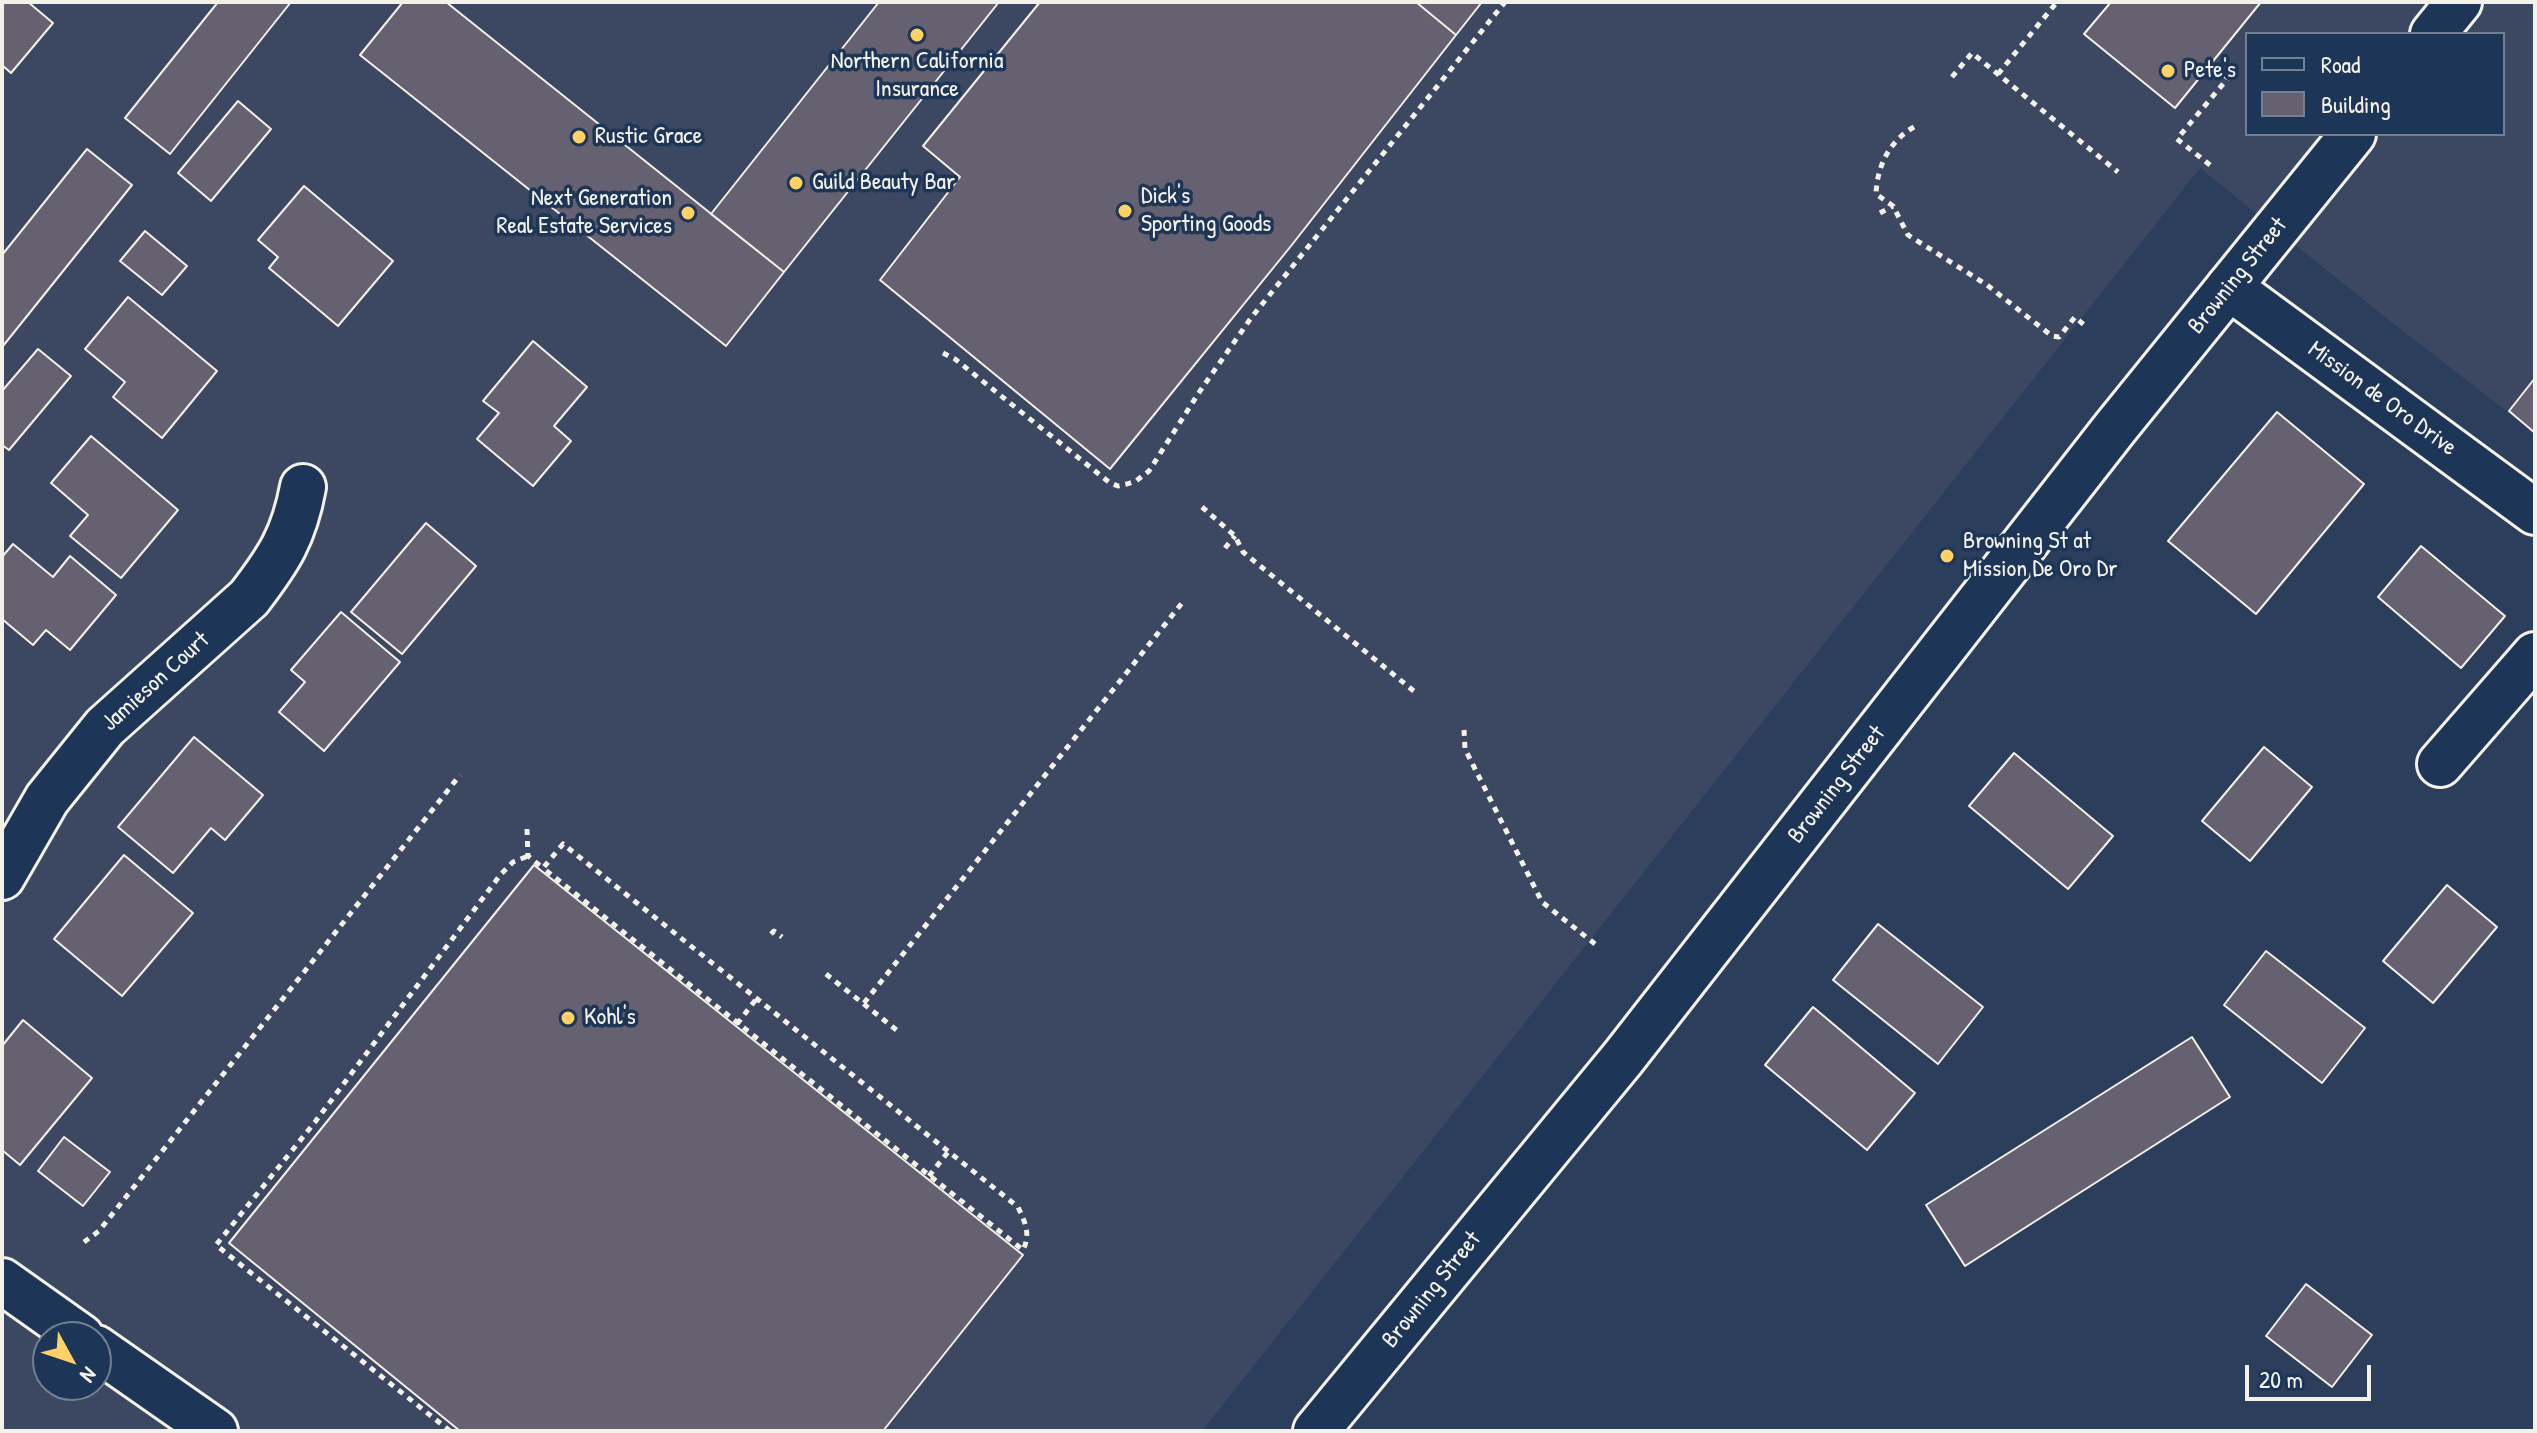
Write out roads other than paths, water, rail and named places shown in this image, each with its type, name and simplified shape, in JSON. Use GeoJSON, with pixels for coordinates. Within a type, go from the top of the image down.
{"type":"FeatureCollection","features":[{"type":"Feature","properties":{"kind":"street"},"geometry":{"type":"LineString","coordinates":[[2435,32],[2459,2]]}},
{"type":"Feature","properties":{"kind":"street","name":"Browning Street"},"geometry":{"type":"LineString","coordinates":[[1316,1431],[1623,1058],[2105,440],[2351,136]]}},
{"type":"Feature","properties":{"kind":"street","name":"Mission de Oro Drive"},"geometry":{"type":"LineString","coordinates":[[2229,287],[2535,512]]}},
{"type":"Feature","properties":{"kind":"street","name":"Jamieson Court"},"geometry":{"type":"LineString","coordinates":[[2,877],[47,799],[105,727],[256,589],[288,541],[303,487]]}},
{"type":"Feature","properties":{"kind":"street"},"geometry":{"type":"LineString","coordinates":[[2440,764],[2535,655]]}},
{"type":"Feature","properties":{"kind":"street"},"geometry":{"type":"LineString","coordinates":[[2,1281],[58,1321]]}},
{"type":"Feature","properties":{"kind":"street"},"geometry":{"type":"LineString","coordinates":[[112,1359],[215,1431]]}},
{"type":"Feature","properties":{"kind":"place","name":"Northern California Insurance"},"geometry":{"type":"Point","coordinates":[917,35]}},
{"type":"Feature","properties":{"kind":"place","name":"Pete's"},"geometry":{"type":"Point","coordinates":[2168,71]}},
{"type":"Feature","properties":{"kind":"place","name":"Rustic Grace"},"geometry":{"type":"Point","coordinates":[579,137]}},
{"type":"Feature","properties":{"kind":"place","name":"Guild Beauty Bar"},"geometry":{"type":"Point","coordinates":[796,183]}},
{"type":"Feature","properties":{"kind":"place","name":"Dick's Sporting Goods"},"geometry":{"type":"Point","coordinates":[1125,211]}},
{"type":"Feature","properties":{"kind":"place","name":"Next Generation Real Estate Services"},"geometry":{"type":"Point","coordinates":[688,213]}},
{"type":"Feature","properties":{"kind":"place","name":"Browning St at Mission De Oro Dr"},"geometry":{"type":"Point","coordinates":[1947,556]}},
{"type":"Feature","properties":{"kind":"place","name":"Kohl's"},"geometry":{"type":"Point","coordinates":[568,1018]}}]}
